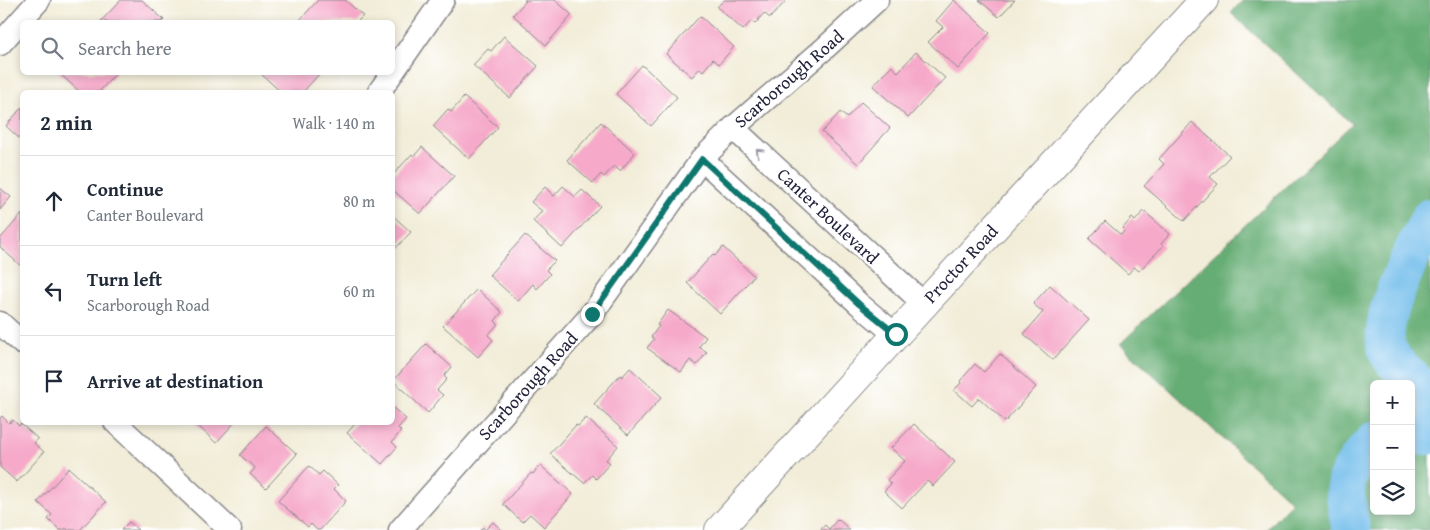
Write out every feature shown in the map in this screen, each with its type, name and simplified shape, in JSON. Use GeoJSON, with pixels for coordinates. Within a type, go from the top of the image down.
{"type":"FeatureCollection","features":[{"type":"Feature","properties":{"kind":"street"},"geometry":{"type":"LineString","coordinates":[[21,20],[39,0]]}},
{"type":"Feature","properties":{"kind":"street"},"geometry":{"type":"LineString","coordinates":[[395,69],[444,0]]}},
{"type":"Feature","properties":{"kind":"street","name":"Scarborough Road"},"geometry":{"type":"LineString","coordinates":[[400,530],[592,314],[702,159],[733,128],[877,0]]}},
{"type":"Feature","properties":{"kind":"street","name":"Proctor Road"},"geometry":{"type":"LineString","coordinates":[[720,530],[896,334],[1204,0]]}},
{"type":"Feature","properties":{"kind":"street"},"geometry":{"type":"LineString","coordinates":[[0,44],[20,21]]}},
{"type":"Feature","properties":{"kind":"street"},"geometry":{"type":"LineString","coordinates":[[380,90],[391,75]]}},
{"type":"Feature","properties":{"kind":"street","name":"Canter Boulevard"},"geometry":{"type":"LineString","coordinates":[[733,128],[924,304]]}},
{"type":"Feature","properties":{"kind":"street"},"geometry":{"type":"LineString","coordinates":[[702,159],[859,304],[896,334]]}},
{"type":"Feature","properties":{"kind":"street"},"geometry":{"type":"LineString","coordinates":[[0,323],[20,340]]}},
{"type":"Feature","properties":{"kind":"street"},"geometry":{"type":"LineString","coordinates":[[118,425],[230,530]]}},
{"type":"Feature","properties":{"kind":"green space"},"geometry":{"type":"Polygon","coordinates":[[[1243,0],[1430,0],[1430,530],[1266,530],[1292,502],[1120,344],[1352,124],[1231,13],[1243,0]]]}},
{"type":"Feature","properties":{"kind":"building"},"geometry":{"type":"Polygon","coordinates":[[[121,0],[142,0],[164,20],[102,20],[121,0]]]}},
{"type":"Feature","properties":{"kind":"building"},"geometry":{"type":"Polygon","coordinates":[[[318,0],[345,0],[363,16],[359,20],[300,20],[318,0]]]}},
{"type":"Feature","properties":{"kind":"building"},"geometry":{"type":"Polygon","coordinates":[[[524,0],[555,0],[572,15],[546,45],[513,15],[526,1],[524,0]]]}},
{"type":"Feature","properties":{"kind":"building"},"geometry":{"type":"Polygon","coordinates":[[[724,0],[786,1],[770,18],[764,13],[755,24],[751,21],[743,30],[717,7],[724,0]]]}},
{"type":"Feature","properties":{"kind":"building"},"geometry":{"type":"Polygon","coordinates":[[[954,0],[990,33],[958,69],[928,42],[943,27],[936,21],[954,0]]]}},
{"type":"Feature","properties":{"kind":"building"},"geometry":{"type":"Polygon","coordinates":[[[979,0],[1015,0],[999,17],[979,0]]]}},
{"type":"Feature","properties":{"kind":"building"},"geometry":{"type":"Polygon","coordinates":[[[700,16],[734,47],[719,64],[713,59],[703,71],[700,68],[692,77],[666,54],[700,16]]]}},
{"type":"Feature","properties":{"kind":"building"},"geometry":{"type":"Polygon","coordinates":[[[504,36],[538,66],[510,98],[473,65],[488,49],[491,51],[504,36]]]}},
{"type":"Feature","properties":{"kind":"building"},"geometry":{"type":"Polygon","coordinates":[[[916,52],[945,78],[908,118],[873,86],[891,66],[898,72],[916,52]]]}},
{"type":"Feature","properties":{"kind":"building"},"geometry":{"type":"Polygon","coordinates":[[[642,65],[677,97],[651,126],[616,94],[642,65]]]}},
{"type":"Feature","properties":{"kind":"building"},"geometry":{"type":"Polygon","coordinates":[[[61,75],[114,75],[101,90],[78,90],[61,75]]]}},
{"type":"Feature","properties":{"kind":"building"},"geometry":{"type":"Polygon","coordinates":[[[262,75],[318,75],[305,90],[279,90],[262,75]]]}},
{"type":"Feature","properties":{"kind":"building"},"geometry":{"type":"Polygon","coordinates":[[[464,97],[498,127],[469,159],[433,126],[448,109],[451,112],[464,97]]]}},
{"type":"Feature","properties":{"kind":"building"},"geometry":{"type":"Polygon","coordinates":[[[861,102],[890,128],[858,164],[822,132],[840,112],[847,118],[861,102]]]}},
{"type":"Feature","properties":{"kind":"building"},"geometry":{"type":"Polygon","coordinates":[[[20,109],[20,139],[6,126],[20,109]]]}},
{"type":"Feature","properties":{"kind":"building"},"geometry":{"type":"Polygon","coordinates":[[[601,122],[635,153],[620,171],[614,166],[604,177],[601,174],[593,183],[567,160],[601,122]]]}},
{"type":"Feature","properties":{"kind":"building"},"geometry":{"type":"Polygon","coordinates":[[[1192,122],[1230,156],[1210,177],[1218,184],[1184,221],[1144,186],[1164,164],[1159,159],[1192,122]]]}},
{"type":"Feature","properties":{"kind":"building"},"geometry":{"type":"Polygon","coordinates":[[[422,147],[454,176],[420,214],[395,192],[395,173],[412,154],[414,156],[422,147]]]}},
{"type":"Feature","properties":{"kind":"building"},"geometry":{"type":"Polygon","coordinates":[[[563,186],[575,197],[582,190],[600,206],[562,248],[533,221],[542,211],[531,202],[545,187],[554,196],[563,186]]]}},
{"type":"Feature","properties":{"kind":"building"},"geometry":{"type":"Polygon","coordinates":[[[0,188],[11,197],[0,210],[0,188]]]}},
{"type":"Feature","properties":{"kind":"building"},"geometry":{"type":"Polygon","coordinates":[[[1144,211],[1170,234],[1161,244],[1163,246],[1139,271],[1134,267],[1128,274],[1089,239],[1105,221],[1121,235],[1125,230],[1123,228],[1132,218],[1135,221],[1144,211]]]}},
{"type":"Feature","properties":{"kind":"building"},"geometry":{"type":"Polygon","coordinates":[[[20,216],[20,265],[0,247],[0,239],[20,216]]]}},
{"type":"Feature","properties":{"kind":"building"},"geometry":{"type":"Polygon","coordinates":[[[395,218],[411,232],[395,249],[395,218]]]}},
{"type":"Feature","properties":{"kind":"building"},"geometry":{"type":"Polygon","coordinates":[[[525,235],[555,261],[546,270],[550,274],[537,289],[533,284],[518,301],[489,275],[525,235]]]}},
{"type":"Feature","properties":{"kind":"building"},"geometry":{"type":"Polygon","coordinates":[[[723,247],[754,276],[720,314],[687,283],[713,254],[715,256],[723,247]]]}},
{"type":"Feature","properties":{"kind":"building"},"geometry":{"type":"Polygon","coordinates":[[[1050,285],[1089,320],[1053,360],[1024,334],[1043,312],[1033,304],[1050,285]]]}},
{"type":"Feature","properties":{"kind":"building"},"geometry":{"type":"Polygon","coordinates":[[[477,289],[502,312],[495,321],[498,324],[488,335],[493,340],[478,357],[443,326],[477,289]]]}},
{"type":"Feature","properties":{"kind":"building"},"geometry":{"type":"Polygon","coordinates":[[[668,310],[706,337],[699,347],[707,352],[697,365],[690,360],[681,372],[647,348],[654,339],[651,337],[659,326],[657,325],[668,310]]]}},
{"type":"Feature","properties":{"kind":"building"},"geometry":{"type":"Polygon","coordinates":[[[426,344],[452,367],[444,376],[447,379],[437,390],[443,395],[428,413],[395,383],[395,379],[426,344]]]}},
{"type":"Feature","properties":{"kind":"building"},"geometry":{"type":"Polygon","coordinates":[[[1000,354],[1036,387],[1005,422],[979,398],[972,406],[954,390],[975,364],[984,372],[1000,354]]]}},
{"type":"Feature","properties":{"kind":"building"},"geometry":{"type":"Polygon","coordinates":[[[630,368],[662,397],[628,435],[594,404],[620,375],[622,377],[630,368]]]}},
{"type":"Feature","properties":{"kind":"building"},"geometry":{"type":"Polygon","coordinates":[[[395,410],[406,419],[398,428],[401,431],[392,442],[397,447],[382,464],[347,433],[354,425],[395,425],[395,410]]]}},
{"type":"Feature","properties":{"kind":"building"},"geometry":{"type":"Polygon","coordinates":[[[2,416],[9,423],[13,420],[19,426],[22,425],[38,439],[34,443],[44,452],[17,482],[0,467],[0,418],[2,416]]]}},
{"type":"Feature","properties":{"kind":"building"},"geometry":{"type":"Polygon","coordinates":[[[586,418],[618,446],[606,460],[610,463],[596,479],[592,475],[584,483],[550,454],[576,425],[578,426],[586,418]]]}},
{"type":"Feature","properties":{"kind":"building"},"geometry":{"type":"Polygon","coordinates":[[[914,424],[955,462],[933,486],[927,481],[902,508],[884,491],[891,484],[887,480],[905,461],[891,448],[914,424]]]}},
{"type":"Feature","properties":{"kind":"building"},"geometry":{"type":"Polygon","coordinates":[[[197,425],[232,425],[216,443],[197,425]]]}},
{"type":"Feature","properties":{"kind":"building"},"geometry":{"type":"Polygon","coordinates":[[[266,426],[297,454],[266,488],[250,474],[255,468],[240,455],[266,426]]]}},
{"type":"Feature","properties":{"kind":"building"},"geometry":{"type":"Polygon","coordinates":[[[540,465],[573,494],[544,527],[530,514],[522,522],[503,504],[540,465]]]}},
{"type":"Feature","properties":{"kind":"building"},"geometry":{"type":"Polygon","coordinates":[[[309,466],[319,475],[323,471],[338,485],[334,489],[346,501],[320,530],[317,530],[311,524],[308,527],[278,501],[309,466]]]}},
{"type":"Feature","properties":{"kind":"building"},"geometry":{"type":"Polygon","coordinates":[[[69,468],[106,502],[80,530],[68,530],[66,528],[60,530],[48,519],[52,515],[38,502],[69,468]]]}},
{"type":"Feature","properties":{"kind":"building"},"geometry":{"type":"Polygon","coordinates":[[[838,519],[850,530],[820,530],[825,525],[829,529],[838,519]]]}},
{"type":"Feature","properties":{"kind":"building"},"geometry":{"type":"Polygon","coordinates":[[[129,522],[138,530],[121,530],[129,522]]]}},
{"type":"Feature","properties":{"kind":"building"},"geometry":{"type":"Polygon","coordinates":[[[493,522],[502,530],[485,530],[493,522]]]}},
{"type":"Feature","properties":{"kind":"waterway"},"geometry":{"type":"LineString","coordinates":[[1430,218],[1398,285],[1386,324],[1385,340],[1389,354],[1415,382],[1430,404]]}},
{"type":"Feature","properties":{"kind":"waterway"},"geometry":{"type":"LineString","coordinates":[[1415,435],[1430,435]]}},
{"type":"Feature","properties":{"kind":"waterway"},"geometry":{"type":"LineString","coordinates":[[1351,530],[1346,498],[1347,480],[1355,464],[1370,446]]}},
{"type":"Feature","properties":{"kind":"route"},"geometry":{"type":"LineString","coordinates":[[592,314],[702,159],[859,304],[896,334]]}}]}
